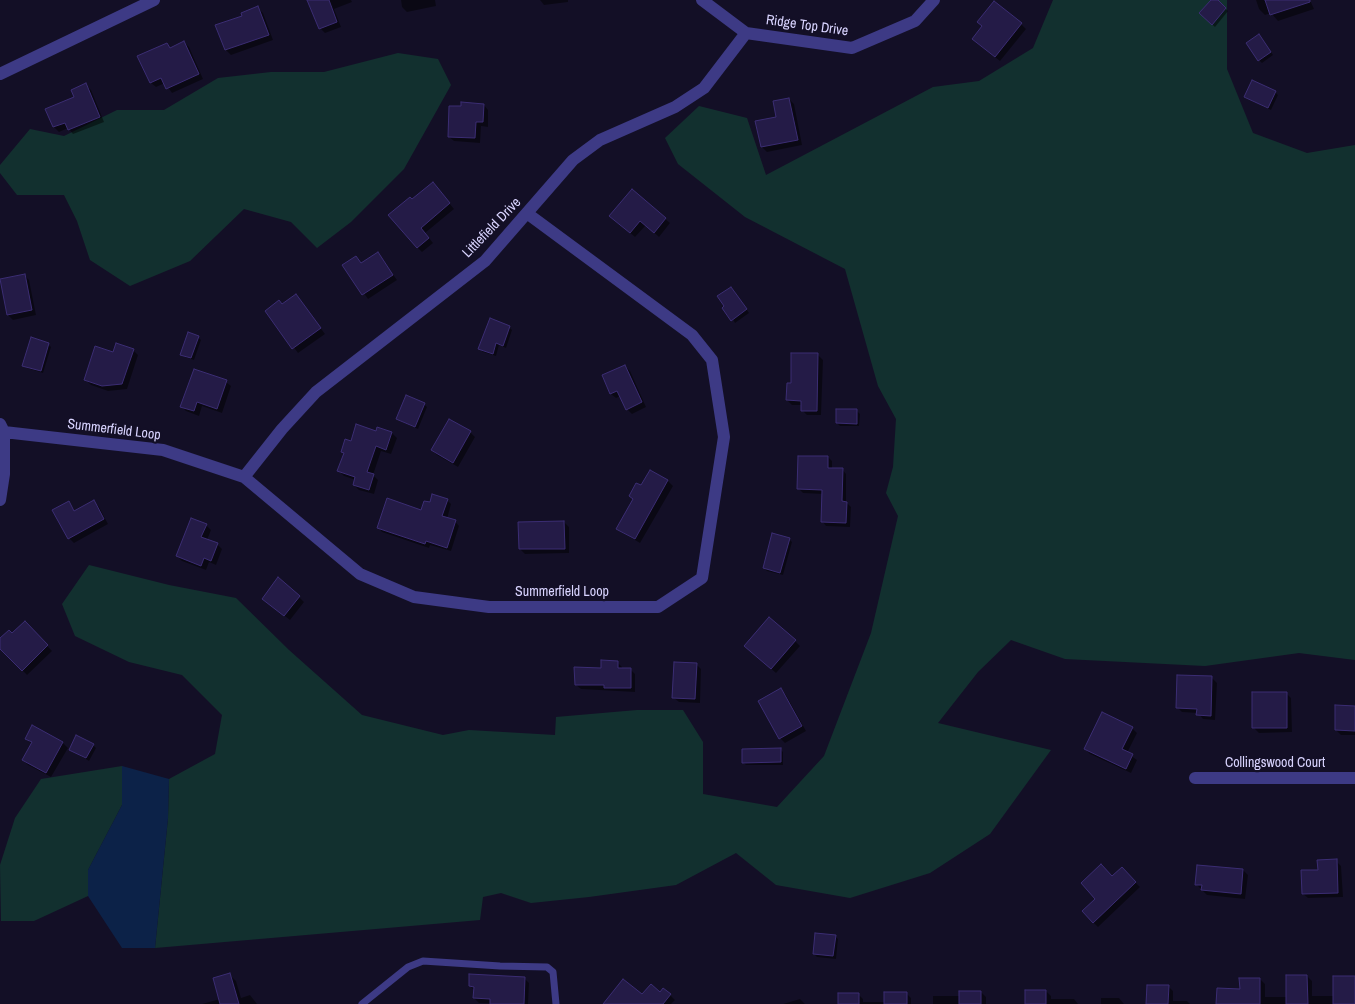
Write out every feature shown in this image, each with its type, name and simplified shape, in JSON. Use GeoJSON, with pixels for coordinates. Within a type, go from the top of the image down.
{"type":"FeatureCollection","features":[{"type":"Feature","properties":{"kind":"street"},"geometry":{"type":"LineString","coordinates":[[0,74],[154,0]]}},
{"type":"Feature","properties":{"kind":"street","name":"Ridge Top Drive"},"geometry":{"type":"LineString","coordinates":[[702,0],[746,33],[852,48],[915,21],[934,0]]}},
{"type":"Feature","properties":{"kind":"street","name":"Littlefield Drive"},"geometry":{"type":"LineString","coordinates":[[244,478],[282,428],[316,392],[485,261],[528,214],[573,160],[600,140],[675,107],[704,88],[746,33]]}},
{"type":"Feature","properties":{"kind":"street","name":"Summerfield Loop"},"geometry":{"type":"LineString","coordinates":[[2,428],[163,450],[244,478],[360,574],[414,596],[489,607],[658,607],[702,578],[724,437],[712,360],[692,335],[528,214]]}},
{"type":"Feature","properties":{"kind":"street"},"geometry":{"type":"LineString","coordinates":[[0,500],[4,474],[2,428]]}},
{"type":"Feature","properties":{"kind":"street","name":"Collingswood Court"},"geometry":{"type":"LineString","coordinates":[[1195,778],[1355,778]]}},
{"type":"Feature","properties":{"kind":"lane"},"geometry":{"type":"LineString","coordinates":[[362,1004],[408,967],[423,961],[547,967],[553,972],[556,1004]]}},
{"type":"Feature","properties":{"kind":"green space"},"geometry":{"type":"Polygon","coordinates":[[[1053,0],[1227,0],[1227,69],[1253,133],[1307,153],[1355,145],[1355,660],[1299,653],[1205,666],[1065,659],[1011,640],[978,672],[938,723],[1051,750],[990,834],[930,873],[850,898],[776,885],[736,853],[676,885],[531,903],[501,893],[483,897],[480,920],[155,948],[168,818],[169,779],[215,754],[222,715],[182,675],[129,662],[75,636],[62,604],[89,565],[169,585],[236,598],[289,650],[362,715],[443,735],[469,730],[555,735],[556,717],[637,710],[683,710],[703,742],[703,794],[777,807],[824,756],[871,633],[898,516],[886,493],[893,467],[896,419],[878,386],[845,269],[745,217],[678,164],[665,138],[699,106],[747,118],[766,175],[933,87],[979,81],[1033,48],[1053,0]]]}},
{"type":"Feature","properties":{"kind":"green space"},"geometry":{"type":"Polygon","coordinates":[[[398,53],[438,59],[451,85],[404,169],[351,222],[317,248],[291,222],[244,209],[190,261],[130,286],[90,260],[77,221],[64,195],[17,195],[0,173],[0,165],[30,129],[64,136],[117,110],[164,110],[218,78],[271,72],[324,72],[398,53]]]}},
{"type":"Feature","properties":{"kind":"green space"},"geometry":{"type":"Polygon","coordinates":[[[122,766],[122,805],[88,870],[88,896],[34,921],[1,921],[0,865],[15,818],[41,779],[122,766]]]}},
{"type":"Feature","properties":{"kind":"water"},"geometry":{"type":"Polygon","coordinates":[[[122,766],[169,779],[168,818],[155,948],[122,948],[88,896],[88,870],[122,805],[122,766]]]}},
{"type":"Feature","properties":{"kind":"building"},"geometry":{"type":"Polygon","coordinates":[[[307,0],[329,0],[337,22],[319,29],[307,0]]]}},
{"type":"Feature","properties":{"kind":"building"},"geometry":{"type":"Polygon","coordinates":[[[1211,0],[1218,0],[1226,8],[1212,25],[1199,13],[1211,0]]]}},
{"type":"Feature","properties":{"kind":"building"},"geometry":{"type":"Polygon","coordinates":[[[1265,0],[1310,0],[1310,2],[1270,15],[1265,0]]]}},
{"type":"Feature","properties":{"kind":"building"},"geometry":{"type":"Polygon","coordinates":[[[994,1],[1022,23],[995,57],[972,39],[982,26],[977,22],[994,1]]]}},
{"type":"Feature","properties":{"kind":"building"},"geometry":{"type":"Polygon","coordinates":[[[258,6],[269,35],[225,50],[215,25],[242,16],[241,13],[258,6]]]}},
{"type":"Feature","properties":{"kind":"building"},"geometry":{"type":"Polygon","coordinates":[[[1259,34],[1271,52],[1258,61],[1246,43],[1259,34]]]}},
{"type":"Feature","properties":{"kind":"building"},"geometry":{"type":"Polygon","coordinates":[[[184,41],[199,74],[166,89],[161,78],[150,83],[137,56],[167,43],[170,48],[184,41]]]}},
{"type":"Feature","properties":{"kind":"building"},"geometry":{"type":"Polygon","coordinates":[[[1252,80],[1276,91],[1268,108],[1244,97],[1252,80]]]}},
{"type":"Feature","properties":{"kind":"building"},"geometry":{"type":"Polygon","coordinates":[[[86,83],[100,117],[68,130],[65,123],[53,127],[45,109],[74,97],[71,90],[86,83]]]}},
{"type":"Feature","properties":{"kind":"building"},"geometry":{"type":"Polygon","coordinates":[[[789,98],[798,140],[761,147],[755,121],[776,117],[773,101],[789,98]]]}},
{"type":"Feature","properties":{"kind":"building"},"geometry":{"type":"Polygon","coordinates":[[[461,102],[484,104],[483,122],[476,122],[475,138],[448,137],[449,106],[461,106],[461,102]]]}},
{"type":"Feature","properties":{"kind":"building"},"geometry":{"type":"Polygon","coordinates":[[[433,182],[450,203],[421,228],[429,238],[417,248],[388,215],[410,197],[412,199],[433,182]]]}},
{"type":"Feature","properties":{"kind":"building"},"geometry":{"type":"Polygon","coordinates":[[[632,189],[666,218],[654,233],[640,221],[630,233],[609,216],[632,189]]]}},
{"type":"Feature","properties":{"kind":"building"},"geometry":{"type":"Polygon","coordinates":[[[378,252],[393,275],[362,295],[342,265],[356,256],[361,263],[378,252]]]}},
{"type":"Feature","properties":{"kind":"building"},"geometry":{"type":"Polygon","coordinates":[[[25,274],[32,310],[7,315],[0,279],[25,274]]]}},
{"type":"Feature","properties":{"kind":"building"},"geometry":{"type":"Polygon","coordinates":[[[731,287],[747,309],[731,321],[722,308],[724,306],[717,296],[731,287]]]}},
{"type":"Feature","properties":{"kind":"building"},"geometry":{"type":"Polygon","coordinates":[[[296,294],[321,328],[292,349],[265,311],[279,300],[282,304],[296,294]]]}},
{"type":"Feature","properties":{"kind":"building"},"geometry":{"type":"Polygon","coordinates":[[[490,318],[510,326],[503,346],[496,343],[493,354],[478,349],[490,318]]]}},
{"type":"Feature","properties":{"kind":"building"},"geometry":{"type":"Polygon","coordinates":[[[188,332],[199,336],[191,358],[180,355],[188,332]]]}},
{"type":"Feature","properties":{"kind":"building"},"geometry":{"type":"Polygon","coordinates":[[[31,337],[49,343],[41,371],[22,366],[31,337]]]}},
{"type":"Feature","properties":{"kind":"building"},"geometry":{"type":"Polygon","coordinates":[[[116,343],[134,349],[122,384],[102,386],[84,380],[95,346],[113,352],[116,343]]]}},
{"type":"Feature","properties":{"kind":"building"},"geometry":{"type":"Polygon","coordinates":[[[791,353],[818,353],[817,411],[801,411],[801,401],[786,400],[787,383],[791,383],[791,353]]]}},
{"type":"Feature","properties":{"kind":"building"},"geometry":{"type":"Polygon","coordinates":[[[625,365],[642,402],[626,410],[617,391],[610,394],[602,375],[625,365]]]}},
{"type":"Feature","properties":{"kind":"building"},"geometry":{"type":"Polygon","coordinates":[[[194,369],[227,380],[217,409],[197,402],[194,411],[180,407],[194,369]]]}},
{"type":"Feature","properties":{"kind":"building"},"geometry":{"type":"Polygon","coordinates":[[[406,395],[425,403],[415,427],[396,419],[406,395]]]}},
{"type":"Feature","properties":{"kind":"building"},"geometry":{"type":"Polygon","coordinates":[[[836,409],[857,409],[857,424],[836,423],[836,409]]]}},
{"type":"Feature","properties":{"kind":"building"},"geometry":{"type":"Polygon","coordinates":[[[449,419],[471,431],[453,463],[431,450],[449,419]]]}},
{"type":"Feature","properties":{"kind":"building"},"geometry":{"type":"Polygon","coordinates":[[[356,424],[376,431],[377,427],[392,432],[386,450],[376,446],[367,472],[374,474],[369,490],[353,485],[355,477],[337,471],[344,453],[341,452],[345,439],[351,441],[356,424]]]}},
{"type":"Feature","properties":{"kind":"building"},"geometry":{"type":"Polygon","coordinates":[[[798,456],[828,456],[828,468],[843,468],[842,501],[847,502],[846,523],[821,522],[822,490],[797,489],[798,456]]]}},
{"type":"Feature","properties":{"kind":"building"},"geometry":{"type":"Polygon","coordinates":[[[650,470],[668,480],[635,539],[616,529],[633,499],[629,496],[636,483],[641,485],[650,470]]]}},
{"type":"Feature","properties":{"kind":"building"},"geometry":{"type":"Polygon","coordinates":[[[432,494],[448,499],[442,516],[456,520],[447,548],[426,541],[425,544],[377,528],[387,498],[421,510],[424,501],[430,502],[432,494]]]}},
{"type":"Feature","properties":{"kind":"building"},"geometry":{"type":"Polygon","coordinates":[[[94,500],[104,519],[68,539],[52,510],[69,501],[74,511],[94,500]]]}},
{"type":"Feature","properties":{"kind":"building"},"geometry":{"type":"Polygon","coordinates":[[[191,518],[207,524],[201,537],[218,543],[211,561],[204,558],[201,566],[176,556],[191,518]]]}},
{"type":"Feature","properties":{"kind":"building"},"geometry":{"type":"Polygon","coordinates":[[[564,521],[565,549],[519,549],[518,522],[564,521]]]}},
{"type":"Feature","properties":{"kind":"building"},"geometry":{"type":"Polygon","coordinates":[[[772,533],[790,538],[780,573],[763,568],[772,533]]]}},
{"type":"Feature","properties":{"kind":"building"},"geometry":{"type":"Polygon","coordinates":[[[278,577],[300,596],[284,616],[262,599],[278,577]]]}},
{"type":"Feature","properties":{"kind":"building"},"geometry":{"type":"Polygon","coordinates":[[[769,617],[796,640],[771,669],[744,646],[769,617]]]}},
{"type":"Feature","properties":{"kind":"building"},"geometry":{"type":"Polygon","coordinates":[[[25,621],[48,645],[22,671],[0,649],[0,638],[9,630],[12,633],[25,621]]]}},
{"type":"Feature","properties":{"kind":"building"},"geometry":{"type":"Polygon","coordinates":[[[601,660],[618,661],[618,668],[631,668],[631,688],[604,688],[604,685],[575,685],[574,667],[601,668],[601,660]]]}},
{"type":"Feature","properties":{"kind":"building"},"geometry":{"type":"Polygon","coordinates":[[[674,662],[697,663],[695,699],[672,698],[674,662]]]}},
{"type":"Feature","properties":{"kind":"building"},"geometry":{"type":"Polygon","coordinates":[[[1177,675],[1212,676],[1211,716],[1196,715],[1197,709],[1176,708],[1177,675]]]}},
{"type":"Feature","properties":{"kind":"building"},"geometry":{"type":"Polygon","coordinates":[[[781,688],[802,726],[779,739],[758,701],[781,688]]]}},
{"type":"Feature","properties":{"kind":"building"},"geometry":{"type":"Polygon","coordinates":[[[1252,692],[1287,692],[1287,728],[1252,728],[1252,692]]]}},
{"type":"Feature","properties":{"kind":"building"},"geometry":{"type":"Polygon","coordinates":[[[1335,705],[1355,706],[1355,731],[1335,730],[1335,705]]]}},
{"type":"Feature","properties":{"kind":"building"},"geometry":{"type":"Polygon","coordinates":[[[1102,712],[1133,727],[1122,749],[1133,754],[1126,769],[1084,749],[1102,712]]]}},
{"type":"Feature","properties":{"kind":"building"},"geometry":{"type":"Polygon","coordinates":[[[32,725],[63,742],[46,773],[22,760],[32,742],[25,739],[32,725]]]}},
{"type":"Feature","properties":{"kind":"building"},"geometry":{"type":"Polygon","coordinates":[[[76,735],[94,744],[86,758],[69,750],[76,735]]]}},
{"type":"Feature","properties":{"kind":"building"},"geometry":{"type":"Polygon","coordinates":[[[781,748],[781,762],[742,763],[742,749],[781,748]]]}},
{"type":"Feature","properties":{"kind":"building"},"geometry":{"type":"Polygon","coordinates":[[[1337,859],[1338,893],[1302,894],[1301,870],[1318,870],[1317,860],[1337,859]]]}},
{"type":"Feature","properties":{"kind":"building"},"geometry":{"type":"Polygon","coordinates":[[[1101,864],[1112,876],[1122,867],[1136,882],[1093,923],[1082,911],[1095,899],[1081,883],[1101,864]]]}},
{"type":"Feature","properties":{"kind":"building"},"geometry":{"type":"Polygon","coordinates":[[[1197,865],[1243,869],[1241,894],[1201,890],[1202,885],[1195,885],[1197,865]]]}},
{"type":"Feature","properties":{"kind":"building"},"geometry":{"type":"Polygon","coordinates":[[[815,933],[836,935],[833,956],[813,954],[815,933]]]}},
{"type":"Feature","properties":{"kind":"building"},"geometry":{"type":"Polygon","coordinates":[[[230,973],[239,1004],[220,1004],[213,978],[230,973]]]}},
{"type":"Feature","properties":{"kind":"building"},"geometry":{"type":"Polygon","coordinates":[[[469,974],[525,977],[524,1004],[490,1004],[490,999],[473,998],[474,987],[469,986],[469,974]]]}},
{"type":"Feature","properties":{"kind":"building"},"geometry":{"type":"Polygon","coordinates":[[[1286,975],[1307,975],[1308,1004],[1286,1004],[1286,975]]]}},
{"type":"Feature","properties":{"kind":"building"},"geometry":{"type":"Polygon","coordinates":[[[1333,976],[1355,976],[1355,1004],[1333,1004],[1333,976]]]}},
{"type":"Feature","properties":{"kind":"building"},"geometry":{"type":"Polygon","coordinates":[[[1239,978],[1260,978],[1260,1004],[1216,1004],[1217,988],[1240,989],[1239,978]]]}},
{"type":"Feature","properties":{"kind":"building"},"geometry":{"type":"Polygon","coordinates":[[[623,979],[642,994],[651,984],[660,992],[663,988],[671,994],[663,1004],[603,1004],[623,979]]]}},
{"type":"Feature","properties":{"kind":"building"},"geometry":{"type":"Polygon","coordinates":[[[1147,985],[1169,985],[1168,1004],[1146,1004],[1147,985]]]}},
{"type":"Feature","properties":{"kind":"building"},"geometry":{"type":"Polygon","coordinates":[[[1025,990],[1046,990],[1046,1004],[1025,1004],[1025,990]]]}},
{"type":"Feature","properties":{"kind":"building"},"geometry":{"type":"Polygon","coordinates":[[[959,991],[981,991],[981,1004],[959,1004],[959,991]]]}},
{"type":"Feature","properties":{"kind":"building"},"geometry":{"type":"Polygon","coordinates":[[[884,992],[907,992],[907,1004],[884,1004],[884,992]]]}},
{"type":"Feature","properties":{"kind":"building"},"geometry":{"type":"Polygon","coordinates":[[[838,993],[859,993],[859,1004],[838,1004],[838,993]]]}}]}
